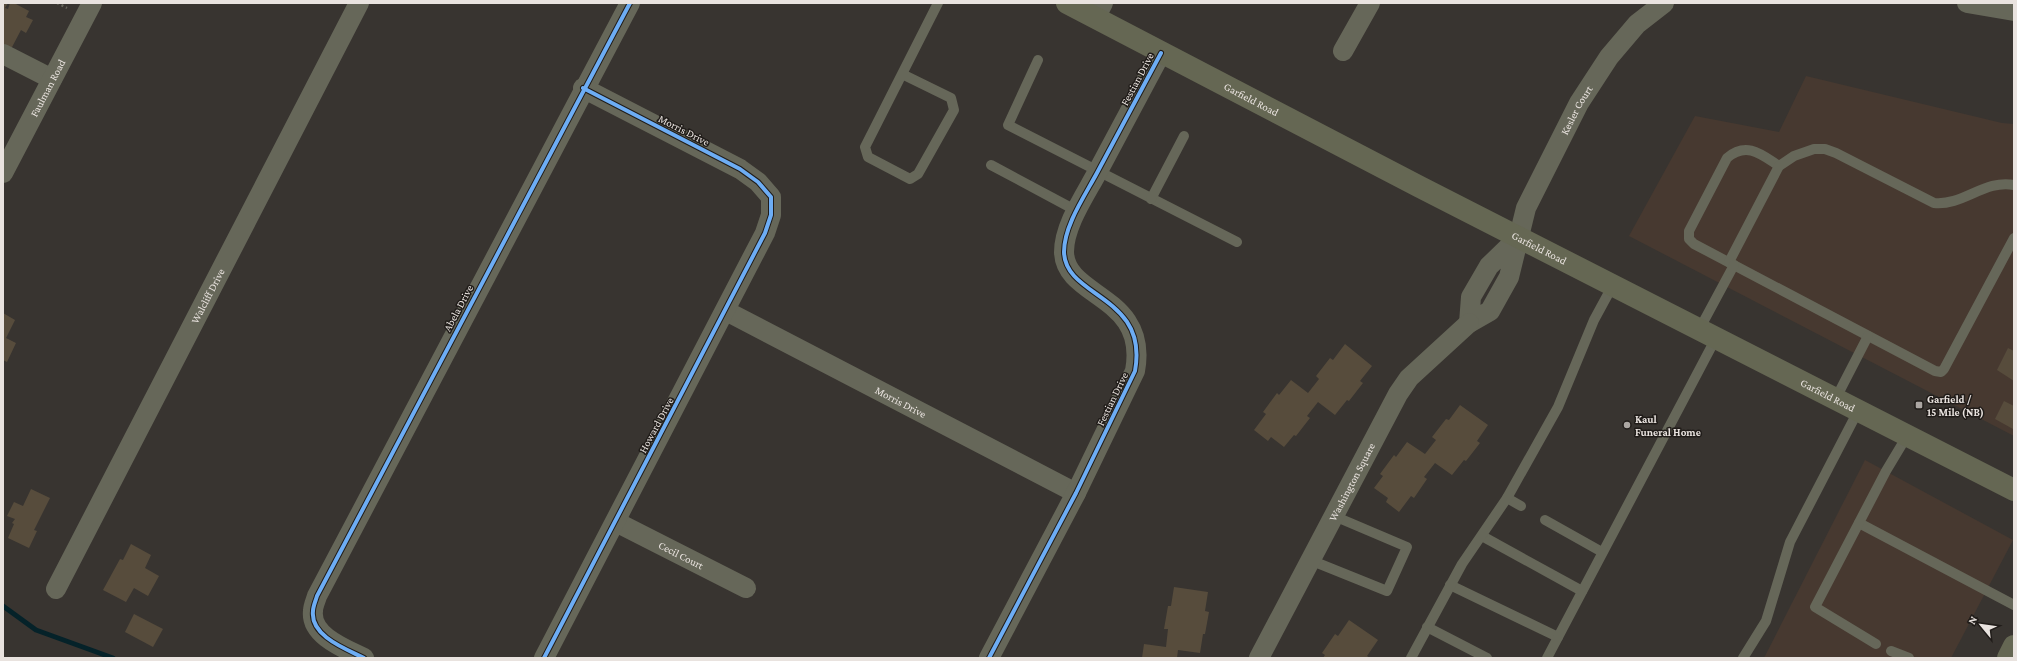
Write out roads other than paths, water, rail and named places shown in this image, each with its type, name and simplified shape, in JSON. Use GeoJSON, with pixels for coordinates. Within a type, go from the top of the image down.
{"type":"FeatureCollection","features":[{"type":"Feature","properties":{"kind":"main road","name":"Garfield Road"},"geometry":{"type":"LineString","coordinates":[[1067,3],[1099,10],[1162,53],[1835,400],[2014,490]]}},
{"type":"Feature","properties":{"kind":"main road"},"geometry":{"type":"LineString","coordinates":[[2008,658],[2014,646]]}},
{"type":"Feature","properties":{"kind":"street","name":"Faulman Road"},"geometry":{"type":"LineString","coordinates":[[3,173],[92,3]]}},
{"type":"Feature","properties":{"kind":"street","name":"Walcliff Drive"},"geometry":{"type":"LineString","coordinates":[[56,589],[359,3]]}},
{"type":"Feature","properties":{"kind":"street","name":"Abela Drive"},"geometry":{"type":"LineString","coordinates":[[364,658],[324,635],[314,625],[312,611],[317,596],[583,88],[630,3]]}},
{"type":"Feature","properties":{"kind":"street"},"geometry":{"type":"LineString","coordinates":[[1343,51],[1370,3]]}},
{"type":"Feature","properties":{"kind":"street","name":"Kesler Court"},"geometry":{"type":"LineString","coordinates":[[1519,237],[1526,208],[1579,103],[1609,57],[1637,24],[1664,3]]}},
{"type":"Feature","properties":{"kind":"street"},"geometry":{"type":"LineString","coordinates":[[1967,3],[2014,11]]}},
{"type":"Feature","properties":{"kind":"street","name":"Festian Drive"},"geometry":{"type":"LineString","coordinates":[[989,658],[1076,493],[1135,371],[1138,355],[1137,341],[1131,327],[1120,312],[1074,275],[1066,263],[1065,241],[1077,211],[1162,53]]}},
{"type":"Feature","properties":{"kind":"street"},"geometry":{"type":"LineString","coordinates":[[3,54],[52,79]]}},
{"type":"Feature","properties":{"kind":"street","name":"Morris Drive"},"geometry":{"type":"LineString","coordinates":[[583,88],[740,169],[758,182],[772,197]]}},
{"type":"Feature","properties":{"kind":"street","name":"Howard Drive"},"geometry":{"type":"LineString","coordinates":[[544,658],[726,311],[765,232],[771,215],[772,197]]}},
{"type":"Feature","properties":{"kind":"street","name":"Washington Square"},"geometry":{"type":"LineString","coordinates":[[1259,658],[1398,394],[1409,378],[1469,323],[1470,298],[1489,266],[1519,237]]}},
{"type":"Feature","properties":{"kind":"street","name":"Morris Drive"},"geometry":{"type":"LineString","coordinates":[[726,311],[1076,493]]}},
{"type":"Feature","properties":{"kind":"street","name":"Cecil Court"},"geometry":{"type":"LineString","coordinates":[[616,522],[746,588]]}},
{"type":"Feature","properties":{"kind":"lane"},"geometry":{"type":"LineString","coordinates":[[902,74],[951,98],[954,110],[918,174],[910,179],[868,156],[864,147],[938,3]]}},
{"type":"Feature","properties":{"kind":"lane"},"geometry":{"type":"LineString","coordinates":[[1038,60],[1008,125],[1237,242]]}},
{"type":"Feature","properties":{"kind":"lane"},"geometry":{"type":"LineString","coordinates":[[1151,199],[1184,136]]}},
{"type":"Feature","properties":{"kind":"lane"},"geometry":{"type":"LineString","coordinates":[[1547,658],[1602,552],[1707,334],[1731,264],[1779,166],[1804,152],[1814,149],[1825,149],[1836,153],[1927,200],[1941,204],[1994,184],[2005,183],[2014,185]]}},
{"type":"Feature","properties":{"kind":"lane"},"geometry":{"type":"LineString","coordinates":[[1779,166],[1759,153],[1750,150],[1734,152],[1727,158],[1688,235],[1688,239],[1694,244],[1731,264],[1934,371],[1941,372],[1946,366],[2014,239]]}},
{"type":"Feature","properties":{"kind":"lane"},"geometry":{"type":"LineString","coordinates":[[991,165],[1077,211]]}},
{"type":"Feature","properties":{"kind":"lane"},"geometry":{"type":"LineString","coordinates":[[1411,658],[1462,564],[1507,498],[1558,407],[1594,320],[1613,285]]}},
{"type":"Feature","properties":{"kind":"lane"},"geometry":{"type":"LineString","coordinates":[[1835,400],[1868,336]]}},
{"type":"Feature","properties":{"kind":"lane"},"geometry":{"type":"LineString","coordinates":[[1743,658],[1766,621],[1790,542],[1858,411]]}},
{"type":"Feature","properties":{"kind":"lane"},"geometry":{"type":"LineString","coordinates":[[1876,644],[1814,607],[1907,436]]}},
{"type":"Feature","properties":{"kind":"lane"},"geometry":{"type":"LineString","coordinates":[[1507,498],[1521,506]]}},
{"type":"Feature","properties":{"kind":"lane"},"geometry":{"type":"LineString","coordinates":[[1310,560],[1388,591],[1407,547],[1334,516]]}},
{"type":"Feature","properties":{"kind":"lane"},"geometry":{"type":"LineString","coordinates":[[1545,520],[1602,552]]}},
{"type":"Feature","properties":{"kind":"lane"},"geometry":{"type":"LineString","coordinates":[[1859,523],[2014,605]]}},
{"type":"Feature","properties":{"kind":"lane"},"geometry":{"type":"LineString","coordinates":[[1482,536],[1582,592]]}},
{"type":"Feature","properties":{"kind":"lane"},"geometry":{"type":"LineString","coordinates":[[1450,585],[1558,637]]}},
{"type":"Feature","properties":{"kind":"lane"},"geometry":{"type":"LineString","coordinates":[[1427,627],[1487,658]]}},
{"type":"Feature","properties":{"kind":"lane"},"geometry":{"type":"LineString","coordinates":[[1891,651],[1909,658]]}},
{"type":"Feature","properties":{"kind":"waterway"},"geometry":{"type":"LineString","coordinates":[[3,606],[36,630],[113,658]]}},
{"type":"Feature","properties":{"kind":"place","name":"Garfield / 15 Mile (NB)"},"geometry":{"type":"Point","coordinates":[1919,405]}},
{"type":"Feature","properties":{"kind":"place","name":"Kaul Funeral Home"},"geometry":{"type":"Point","coordinates":[1627,425]}}]}
